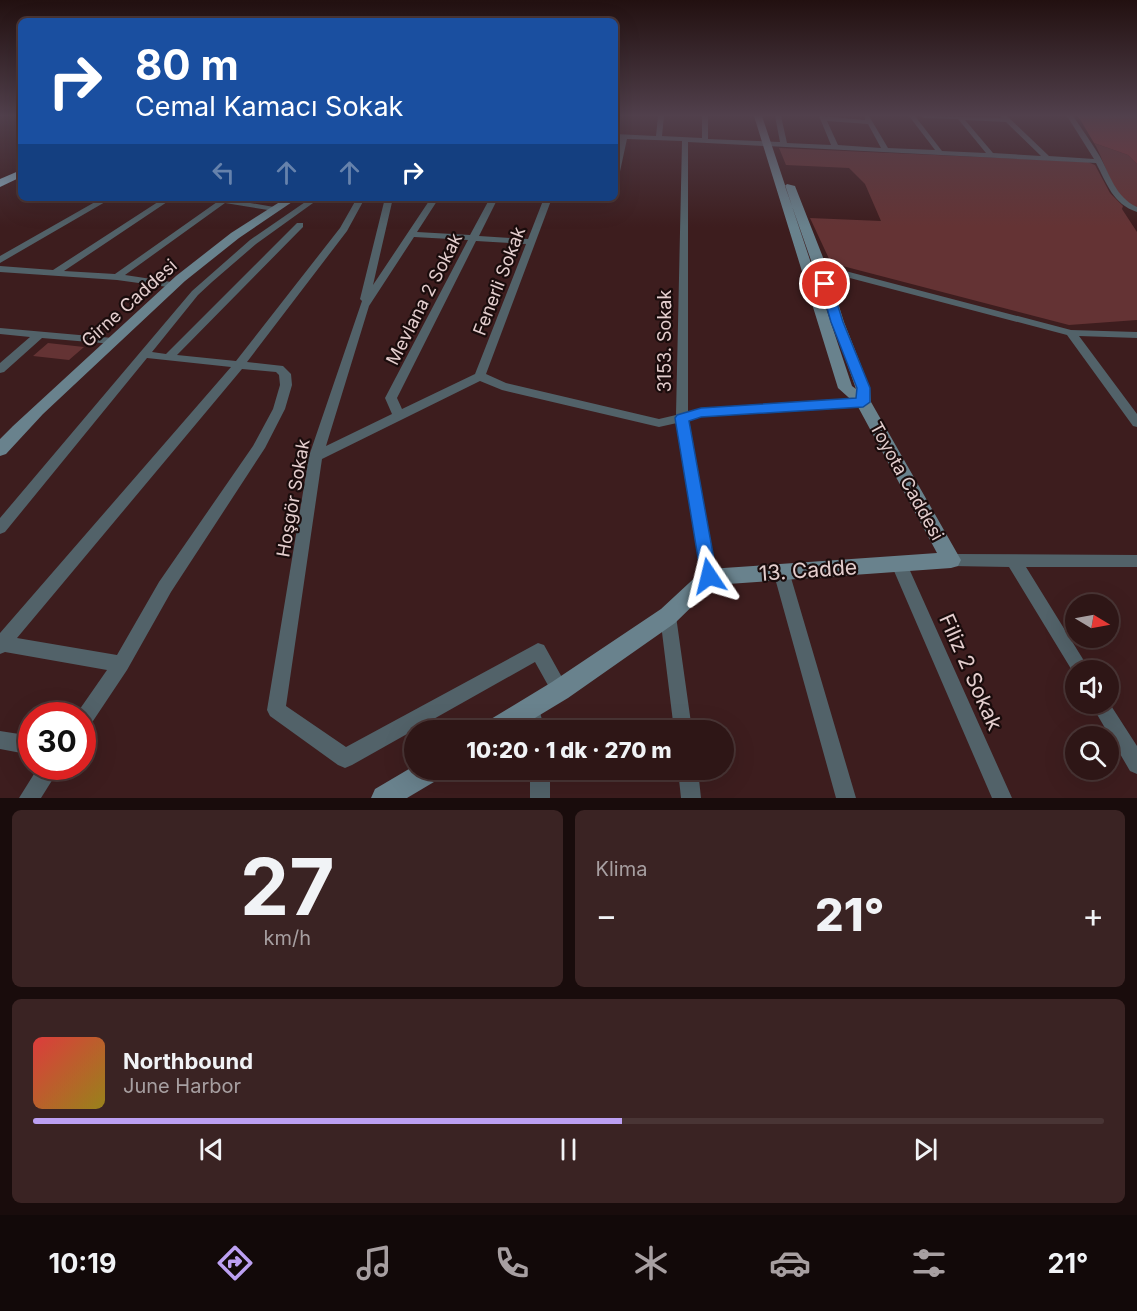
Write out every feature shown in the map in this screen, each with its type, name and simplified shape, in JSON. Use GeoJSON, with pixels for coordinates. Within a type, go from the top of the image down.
{"type":"FeatureCollection","features":[{"type":"Feature","properties":{"kind":"highway"},"geometry":{"type":"LineString","coordinates":[[0,184],[18,175]]}},
{"type":"Feature","properties":{"kind":"highway"},"geometry":{"type":"LineString","coordinates":[[0,191],[18,182]]}},
{"type":"Feature","properties":{"kind":"street","name":"3153. Sokak"},"geometry":{"type":"LineString","coordinates":[[685,153],[682,418],[709,576]]}},
{"type":"Feature","properties":{"kind":"street","name":"Toyota Caddesi"},"geometry":{"type":"LineString","coordinates":[[769,153],[813,265],[823,323],[845,388],[863,402],[951,560]]}},
{"type":"Feature","properties":{"kind":"street"},"geometry":{"type":"LineString","coordinates":[[946,153],[1099,161]]}},
{"type":"Feature","properties":{"kind":"street"},"geometry":{"type":"LineString","coordinates":[[1042,153],[1047,158]]}},
{"type":"Feature","properties":{"kind":"street"},"geometry":{"type":"LineString","coordinates":[[1094,153],[1117,199],[1137,210]]}},
{"type":"Feature","properties":{"kind":"street"},"geometry":{"type":"LineString","coordinates":[[0,260],[103,201]]}},
{"type":"Feature","properties":{"kind":"street"},"geometry":{"type":"LineString","coordinates":[[54,273],[165,201]]}},
{"type":"Feature","properties":{"kind":"street"},"geometry":{"type":"LineString","coordinates":[[117,277],[223,201],[274,209]]}},
{"type":"Feature","properties":{"kind":"street","name":"Girne Caddesi"},"geometry":{"type":"LineString","coordinates":[[0,450],[113,340],[175,285],[247,225],[288,201]]}},
{"type":"Feature","properties":{"kind":"street"},"geometry":{"type":"LineString","coordinates":[[0,528],[146,355],[195,293],[225,264],[277,222],[311,201]]}},
{"type":"Feature","properties":{"kind":"street"},"geometry":{"type":"LineString","coordinates":[[1,645],[239,365],[344,229],[359,201]]}},
{"type":"Feature","properties":{"kind":"street"},"geometry":{"type":"LineString","coordinates":[[364,306],[388,201]]}},
{"type":"Feature","properties":{"kind":"street","name":"Hoşgör Sokak"},"geometry":{"type":"LineString","coordinates":[[433,201],[364,306],[316,456],[276,710],[345,758],[538,651],[560,690]]}},
{"type":"Feature","properties":{"kind":"street","name":"Mevlana 2 Sokak"},"geometry":{"type":"LineString","coordinates":[[399,415],[391,398],[492,201]]}},
{"type":"Feature","properties":{"kind":"street","name":"Fenerli Sokak"},"geometry":{"type":"LineString","coordinates":[[480,376],[547,201]]}},
{"type":"Feature","properties":{"kind":"street"},"geometry":{"type":"LineString","coordinates":[[170,357],[300,225]]}},
{"type":"Feature","properties":{"kind":"street"},"geometry":{"type":"LineString","coordinates":[[411,234],[532,242]]}},
{"type":"Feature","properties":{"kind":"street"},"geometry":{"type":"LineString","coordinates":[[813,265],[1071,333],[1137,335]]}},
{"type":"Feature","properties":{"kind":"street"},"geometry":{"type":"LineString","coordinates":[[0,269],[117,277],[175,285]]}},
{"type":"Feature","properties":{"kind":"street"},"geometry":{"type":"LineString","coordinates":[[0,331],[113,340]]}},
{"type":"Feature","properties":{"kind":"street"},"geometry":{"type":"LineString","coordinates":[[1071,333],[1137,423]]}},
{"type":"Feature","properties":{"kind":"street"},"geometry":{"type":"LineString","coordinates":[[0,369],[40,334]]}},
{"type":"Feature","properties":{"kind":"street"},"geometry":{"type":"LineString","coordinates":[[95,702],[121,664],[165,586],[236,483],[279,409],[286,385],[285,374],[279,369],[146,355]]}},
{"type":"Feature","properties":{"kind":"street"},"geometry":{"type":"LineString","coordinates":[[316,456],[480,376],[502,386],[660,423],[701,412],[863,402]]}},
{"type":"Feature","properties":{"kind":"street","name":"13. Cadde"},"geometry":{"type":"LineString","coordinates":[[709,576],[951,560],[1137,561]]}},
{"type":"Feature","properties":{"kind":"street"},"geometry":{"type":"LineString","coordinates":[[1014,561],[1074,660]]}},
{"type":"Feature","properties":{"kind":"street","name":"Filiz 2 Sokak"},"geometry":{"type":"LineString","coordinates":[[899,564],[1002,798]]}},
{"type":"Feature","properties":{"kind":"street"},"geometry":{"type":"LineString","coordinates":[[781,571],[846,798]]}},
{"type":"Feature","properties":{"kind":"street"},"geometry":{"type":"LineString","coordinates":[[511,720],[560,690],[668,616],[709,576]]}},
{"type":"Feature","properties":{"kind":"street"},"geometry":{"type":"LineString","coordinates":[[668,616],[682,720]]}},
{"type":"Feature","properties":{"kind":"street"},"geometry":{"type":"LineString","coordinates":[[1,645],[121,664]]}},
{"type":"Feature","properties":{"kind":"street"},"geometry":{"type":"LineString","coordinates":[[531,708],[534,720]]}},
{"type":"Feature","properties":{"kind":"street"},"geometry":{"type":"LineString","coordinates":[[1106,714],[1137,764]]}},
{"type":"Feature","properties":{"kind":"street"},"geometry":{"type":"LineString","coordinates":[[0,740],[18,743]]}},
{"type":"Feature","properties":{"kind":"street"},"geometry":{"type":"LineString","coordinates":[[30,798],[42,780]]}},
{"type":"Feature","properties":{"kind":"street"},"geometry":{"type":"LineString","coordinates":[[384,798],[414,780]]}},
{"type":"Feature","properties":{"kind":"street"},"geometry":{"type":"LineString","coordinates":[[540,780],[540,798]]}},
{"type":"Feature","properties":{"kind":"street"},"geometry":{"type":"LineString","coordinates":[[689,780],[691,798]]}},
{"type":"Feature","properties":{"kind":"shaded area"},"geometry":{"type":"Polygon","coordinates":[[[781,153],[895,153],[1088,162],[1095,165],[1110,193],[1123,206],[1122,209],[1137,232],[1137,320],[1069,325],[831,263],[810,218],[881,221],[865,184],[849,168],[786,165],[781,153]]]}},
{"type":"Feature","properties":{"kind":"shaded area"},"geometry":{"type":"Polygon","coordinates":[[[1100,153],[1128,155],[1137,164],[1137,208],[1121,197],[1100,153]]]}},
{"type":"Feature","properties":{"kind":"shaded area"},"geometry":{"type":"Polygon","coordinates":[[[1123,153],[1137,153],[1137,164],[1123,153]]]}},
{"type":"Feature","properties":{"kind":"shaded area"},"geometry":{"type":"Polygon","coordinates":[[[48,343],[84,347],[69,360],[33,356],[48,343]]]}},
{"type":"Feature","properties":{"kind":"route"},"geometry":{"type":"LineString","coordinates":[[709,576],[682,418],[701,412],[863,402],[863,388],[825,284]]}}]}
